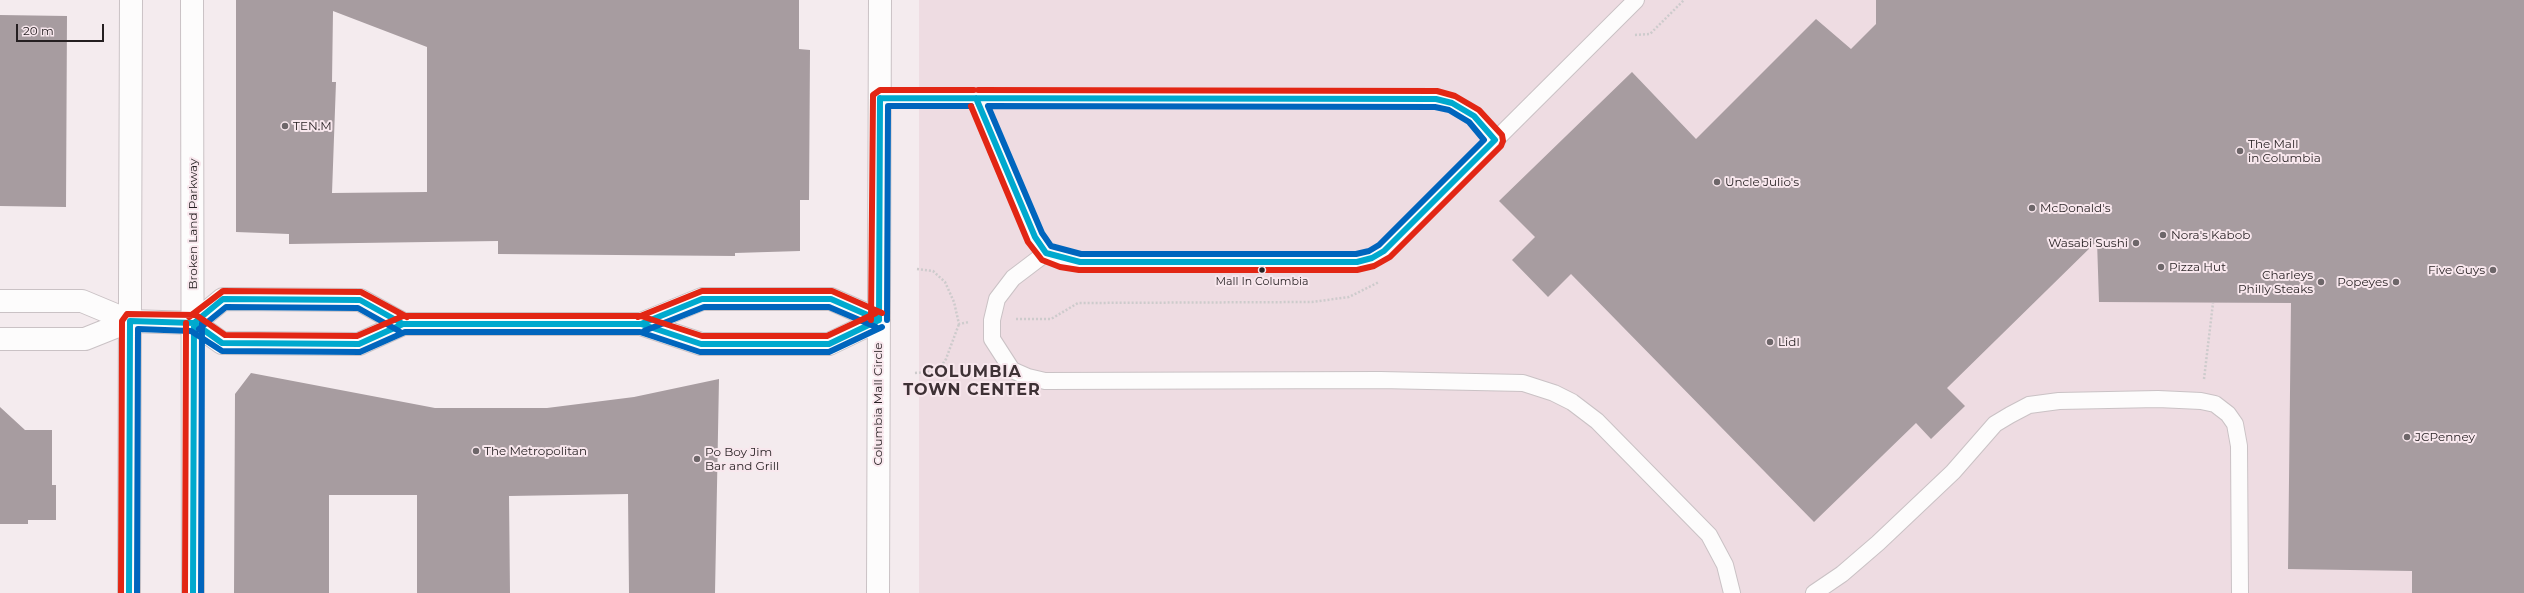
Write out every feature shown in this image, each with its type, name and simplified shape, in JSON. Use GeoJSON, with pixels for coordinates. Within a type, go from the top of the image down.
{"type":"FeatureCollection","features":[{"type":"Feature","properties":{"kind":"street"},"geometry":{"type":"LineString","coordinates":[[130,593],[132,0]]}},
{"type":"Feature","properties":{"kind":"street","name":"Broken Land Parkway"},"geometry":{"type":"LineString","coordinates":[[192,0],[194,323],[193,593]]}},
{"type":"Feature","properties":{"kind":"street","name":"Columbia Mall Circle"},"geometry":{"type":"LineString","coordinates":[[878,593],[880,0]]}},
{"type":"Feature","properties":{"kind":"street"},"geometry":{"type":"LineString","coordinates":[[194,323],[223,299],[231,299],[360,300],[402,324]]}},
{"type":"Feature","properties":{"kind":"street"},"geometry":{"type":"LineString","coordinates":[[641,324],[702,299],[831,299],[878,320]]}},
{"type":"Feature","properties":{"kind":"street"},"geometry":{"type":"LineString","coordinates":[[0,300],[82,300],[130,321],[194,323],[222,343],[360,344],[402,324],[641,324],[702,344],[829,344],[878,320]]}},
{"type":"Feature","properties":{"kind":"street"},"geometry":{"type":"LineString","coordinates":[[0,339],[85,339],[130,321]]}},
{"type":"Feature","properties":{"kind":"lane"},"geometry":{"type":"LineString","coordinates":[[976,98],[1035,237],[1046,253],[1062,259],[1080,262],[1357,262],[1372,258],[1384,251],[1636,0]]}},
{"type":"Feature","properties":{"kind":"lane"},"geometry":{"type":"LineString","coordinates":[[880,98],[1436,99],[1452,103],[1474,116],[1496,140]]}},
{"type":"Feature","properties":{"kind":"lane"},"geometry":{"type":"LineString","coordinates":[[1046,253],[1013,278],[997,299],[992,320],[992,339],[1012,370],[1028,377],[1045,381],[1523,383],[1554,393],[1572,402],[1597,422],[1709,535],[1725,565],[1732,593]]}},
{"type":"Feature","properties":{"kind":"lane"},"geometry":{"type":"LineString","coordinates":[[1814,593],[1842,574],[1878,543],[1953,472],[1995,424],[2016,412],[2029,405],[2059,401],[2158,399],[2202,401],[2215,404],[2228,414],[2235,424],[2239,446],[2240,593]]}},
{"type":"Feature","properties":{"kind":"path"},"geometry":{"type":"LineString","coordinates":[[1631,35],[1650,34],[1684,0]]}},
{"type":"Feature","properties":{"kind":"path"},"geometry":{"type":"LineString","coordinates":[[916,373],[938,370],[946,359],[958,324],[954,302],[945,282],[933,271],[917,269]]}},
{"type":"Feature","properties":{"kind":"path"},"geometry":{"type":"LineString","coordinates":[[958,324],[992,320],[1051,319],[1078,302],[1312,302],[1349,297],[1381,280]]}},
{"type":"Feature","properties":{"kind":"path"},"geometry":{"type":"LineString","coordinates":[[2202,401],[2213,302]]}},
{"type":"Feature","properties":{"kind":"shaded area"},"geometry":{"type":"Polygon","coordinates":[[[919,0],[2524,0],[2524,593],[919,593],[919,0]]]}},
{"type":"Feature","properties":{"kind":"building","name":"TEN.M"},"geometry":{"type":"Polygon","coordinates":[[[236,0],[799,0],[799,49],[810,50],[809,200],[800,200],[800,251],[735,253],[735,256],[498,254],[498,241],[289,244],[289,234],[236,232],[236,0]],[[333,11],[332,82],[336,82],[332,193],[427,192],[427,47],[333,11]]]}},
{"type":"Feature","properties":{"kind":"building"},"geometry":{"type":"Polygon","coordinates":[[[1876,0],[2524,0],[2524,593],[2412,593],[2412,571],[2288,569],[2291,303],[2099,302],[2097,241],[1947,388],[1965,406],[1931,439],[1916,423],[1814,522],[1571,274],[1548,297],[1512,260],[1535,237],[1499,201],[1632,72],[1696,139],[1816,19],[1851,49],[1876,24],[1876,0]]]}},
{"type":"Feature","properties":{"kind":"building"},"geometry":{"type":"Polygon","coordinates":[[[0,15],[67,16],[66,207],[0,206],[0,15]]]}},
{"type":"Feature","properties":{"kind":"building","name":"The Metropolitan"},"geometry":{"type":"Polygon","coordinates":[[[251,373],[435,408],[547,408],[634,397],[719,379],[715,593],[629,593],[628,494],[509,496],[510,593],[417,593],[417,495],[329,495],[329,593],[234,593],[235,394],[251,373]]]}},
{"type":"Feature","properties":{"kind":"building"},"geometry":{"type":"Polygon","coordinates":[[[0,407],[25,430],[52,430],[52,485],[56,485],[56,520],[28,520],[28,524],[0,524],[0,407]]]}},
{"type":"Feature","properties":{"kind":"transit line"},"geometry":{"type":"LineString","coordinates":[[871,320],[873,95],[880,90],[974,90]]}},
{"type":"Feature","properties":{"kind":"transit line"},"geometry":{"type":"LineString","coordinates":[[971,106],[1028,242],[1042,260],[1060,267],[1079,270],[1357,270],[1374,266],[1390,257],[1501,146],[1503,141],[1502,135],[1479,110],[1455,96],[1437,91],[978,90]]}},
{"type":"Feature","properties":{"kind":"transit line"},"geometry":{"type":"LineString","coordinates":[[880,98],[1436,99],[1452,103],[1474,116],[1495,140]]}},
{"type":"Feature","properties":{"kind":"transit line"},"geometry":{"type":"LineString","coordinates":[[879,320],[880,98]]}},
{"type":"Feature","properties":{"kind":"transit line"},"geometry":{"type":"LineString","coordinates":[[976,98],[1035,237],[1046,253],[1080,262],[1357,262],[1372,258],[1384,251],[1495,140]]}},
{"type":"Feature","properties":{"kind":"transit line"},"geometry":{"type":"LineString","coordinates":[[887,320],[888,106],[971,106]]}},
{"type":"Feature","properties":{"kind":"transit line"},"geometry":{"type":"LineString","coordinates":[[988,106],[1435,107],[1449,110],[1469,122],[1484,140],[1379,245],[1369,251],[1356,254],[1081,254],[1051,246],[1042,233],[988,106]]}},
{"type":"Feature","properties":{"kind":"transit line"},"geometry":{"type":"LineString","coordinates":[[189,317],[223,291],[361,292],[407,317]]}},
{"type":"Feature","properties":{"kind":"transit line"},"geometry":{"type":"LineString","coordinates":[[638,317],[702,291],[832,291],[882,313]]}},
{"type":"Feature","properties":{"kind":"transit line"},"geometry":{"type":"LineString","coordinates":[[194,323],[223,299],[360,300],[403,324],[428,324]]}},
{"type":"Feature","properties":{"kind":"transit line"},"geometry":{"type":"LineString","coordinates":[[624,324],[641,324],[702,299],[831,299],[879,320]]}},
{"type":"Feature","properties":{"kind":"transit line"},"geometry":{"type":"LineString","coordinates":[[199,329],[226,307],[358,308],[399,331]]}},
{"type":"Feature","properties":{"kind":"transit line"},"geometry":{"type":"LineString","coordinates":[[644,331],[704,307],[829,307],[876,327]]}},
{"type":"Feature","properties":{"kind":"transit line"},"geometry":{"type":"LineString","coordinates":[[121,593],[122,321],[127,314],[196,315],[225,335],[357,336],[403,316],[641,316],[702,336],[827,336],[876,313]]}},
{"type":"Feature","properties":{"kind":"transit line"},"geometry":{"type":"LineString","coordinates":[[129,593],[130,321],[194,323],[222,343],[359,344],[403,324],[641,324],[701,344],[829,344],[879,320]]}},
{"type":"Feature","properties":{"kind":"transit line"},"geometry":{"type":"LineString","coordinates":[[185,593],[186,323]]}},
{"type":"Feature","properties":{"kind":"transit line"},"geometry":{"type":"LineString","coordinates":[[193,593],[194,323]]}},
{"type":"Feature","properties":{"kind":"transit line"},"geometry":{"type":"LineString","coordinates":[[201,593],[202,323]]}},
{"type":"Feature","properties":{"kind":"transit line"},"geometry":{"type":"LineString","coordinates":[[137,593],[138,329],[191,331],[222,351],[360,352],[405,332],[640,332],[700,352],[829,352],[882,327]]}},
{"type":"Feature","properties":{"kind":"place","name":"TEN.M"},"geometry":{"type":"Point","coordinates":[285,126]}},
{"type":"Feature","properties":{"kind":"place","name":"The Mall in Columbia"},"geometry":{"type":"Point","coordinates":[2240,151]}},
{"type":"Feature","properties":{"kind":"place","name":"Uncle Julio's"},"geometry":{"type":"Point","coordinates":[1717,182]}},
{"type":"Feature","properties":{"kind":"place","name":"McDonald's"},"geometry":{"type":"Point","coordinates":[2032,208]}},
{"type":"Feature","properties":{"kind":"place","name":"Nora's Kabob"},"geometry":{"type":"Point","coordinates":[2163,235]}},
{"type":"Feature","properties":{"kind":"place","name":"Wasabi Sushi"},"geometry":{"type":"Point","coordinates":[2136,243]}},
{"type":"Feature","properties":{"kind":"place","name":"Pizza Hut"},"geometry":{"type":"Point","coordinates":[2161,267]}},
{"type":"Feature","properties":{"kind":"place","name":"Mall In Columbia"},"geometry":{"type":"Point","coordinates":[1262,270]}},
{"type":"Feature","properties":{"kind":"place","name":"Five Guys"},"geometry":{"type":"Point","coordinates":[2493,270]}},
{"type":"Feature","properties":{"kind":"place","name":"Charleys Philly Steaks"},"geometry":{"type":"Point","coordinates":[2321,282]}},
{"type":"Feature","properties":{"kind":"place","name":"Popeyes"},"geometry":{"type":"Point","coordinates":[2396,282]}},
{"type":"Feature","properties":{"kind":"place","name":"Lidl"},"geometry":{"type":"Point","coordinates":[1770,342]}},
{"type":"Feature","properties":{"kind":"place","name":"JCPenney"},"geometry":{"type":"Point","coordinates":[2407,437]}},
{"type":"Feature","properties":{"kind":"place","name":"The Metropolitan"},"geometry":{"type":"Point","coordinates":[476,451]}},
{"type":"Feature","properties":{"kind":"place","name":"Po Boy Jim Bar and Grill"},"geometry":{"type":"Point","coordinates":[697,459]}},
{"type":"Feature","properties":{"kind":"district","name":"COLUMBIA TOWN CENTER"},"geometry":{"type":"Point","coordinates":[972,381]}}]}
